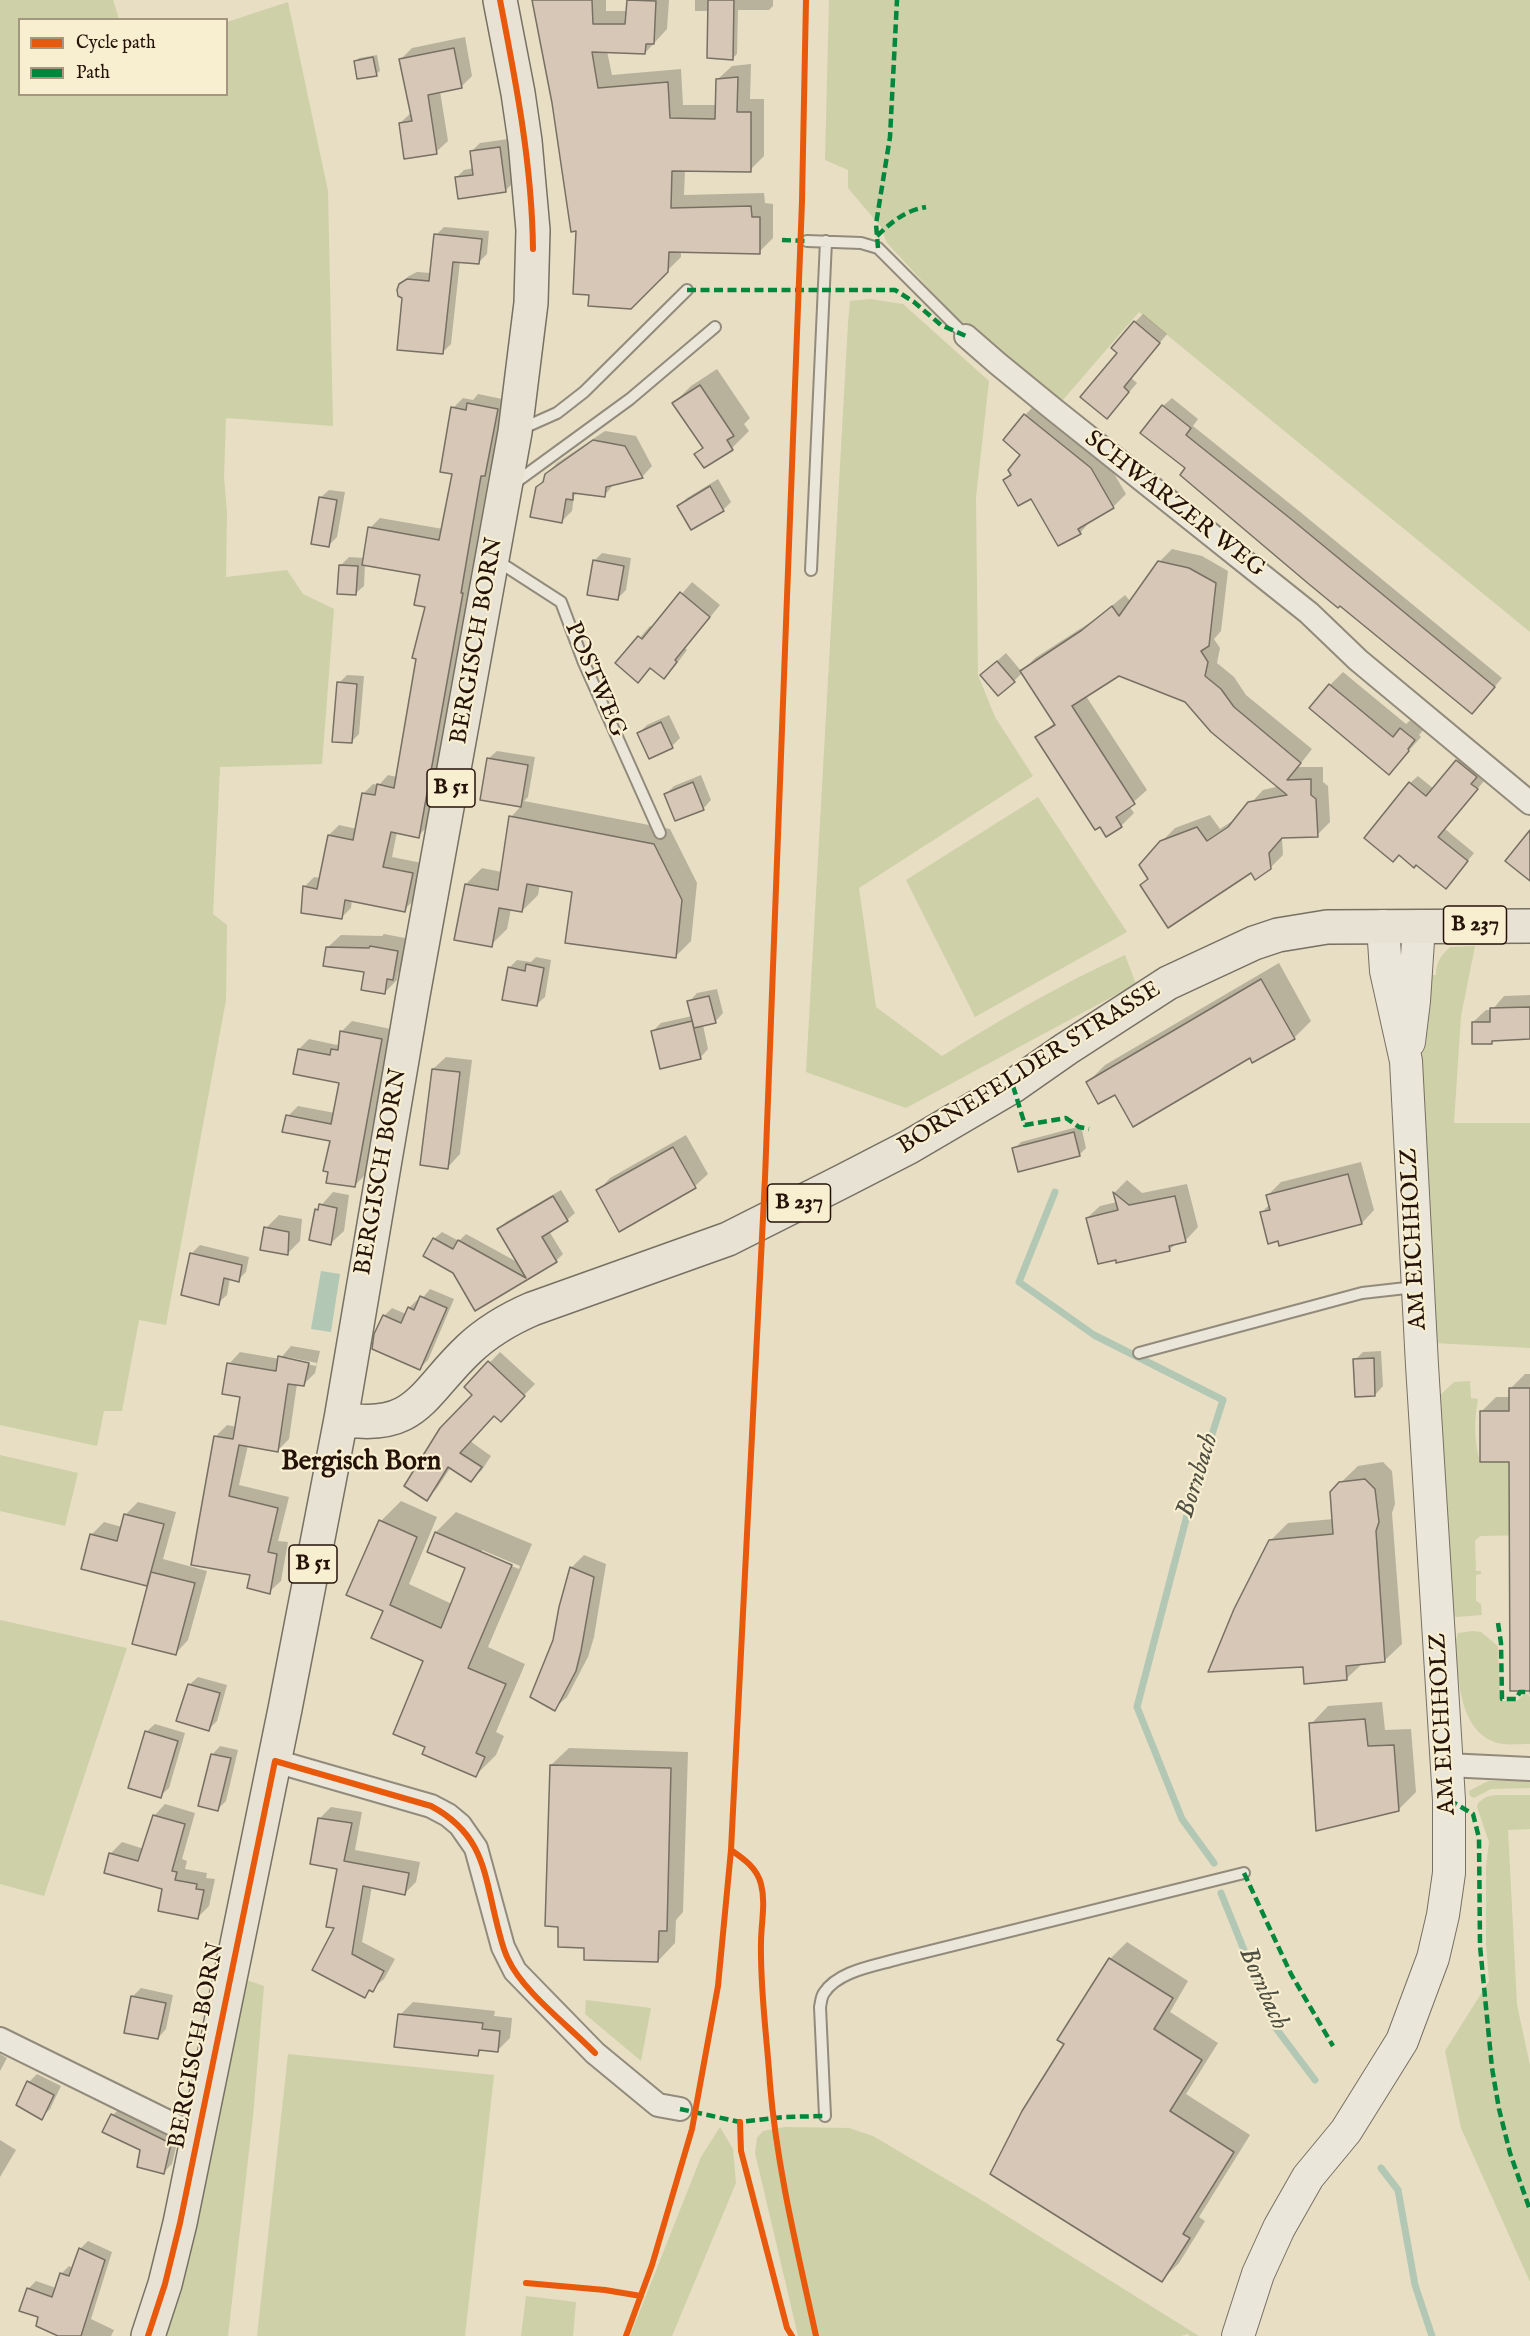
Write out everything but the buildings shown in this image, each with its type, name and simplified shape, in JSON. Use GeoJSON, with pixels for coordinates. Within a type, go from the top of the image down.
{"type":"FeatureCollection","features":[{"type":"Feature","properties":{"kind":"main road","name":"BERGISCH BORN"},"geometry":{"type":"LineString","coordinates":[[148,2336],[173,2253],[198,2137],[341,1419],[413,995],[515,432],[531,303],[533,230],[525,141],[500,0]]}},
{"type":"Feature","properties":{"kind":"main road","name":"AM EICHHOLZ"},"geometry":{"type":"LineString","coordinates":[[1241,2335],[1258,2274],[1279,2228],[1308,2177],[1346,2131],[1402,2041],[1433,1958],[1443,1915],[1449,1873],[1450,1821],[1406,1061],[1386,971],[1383,926]]}},
{"type":"Feature","properties":{"kind":"main road","name":"AM EICHHOLZ"},"geometry":{"type":"LineString","coordinates":[[1406,1061],[1414,1001],[1419,926]]}},
{"type":"Feature","properties":{"kind":"main road","name":"BORNEFELDER STRASSE"},"geometry":{"type":"LineString","coordinates":[[341,1419],[365,1423],[384,1421],[411,1411],[469,1349],[512,1318],[728,1239],[853,1176],[909,1147],[1013,1086],[1159,989],[1228,954],[1278,935],[1327,927],[1530,926]]}},
{"type":"Feature","properties":{"kind":"street","name":"SCHWARZER WEG"},"geometry":{"type":"LineString","coordinates":[[966,336],[996,363],[1309,613],[1358,660],[1530,803]]}},
{"type":"Feature","properties":{"kind":"street"},"geometry":{"type":"LineString","coordinates":[[274,1761],[431,1806],[460,1825],[476,1848],[508,1959],[526,1985],[595,2053],[658,2105],[680,2109]]}},
{"type":"Feature","properties":{"kind":"street"},"geometry":{"type":"LineString","coordinates":[[1447,1765],[1530,1769]]}},
{"type":"Feature","properties":{"kind":"street"},"geometry":{"type":"LineString","coordinates":[[0,2039],[198,2137]]}},
{"type":"Feature","properties":{"kind":"lane","name":"SCHWARZER WEG"},"geometry":{"type":"LineString","coordinates":[[807,241],[861,243],[878,248],[966,336]]}},
{"type":"Feature","properties":{"kind":"lane"},"geometry":{"type":"LineString","coordinates":[[811,570],[826,241]]}},
{"type":"Feature","properties":{"kind":"lane"},"geometry":{"type":"LineString","coordinates":[[515,432],[557,413],[584,392],[687,290]]}},
{"type":"Feature","properties":{"kind":"lane"},"geometry":{"type":"LineString","coordinates":[[504,490],[630,399],[715,327]]}},
{"type":"Feature","properties":{"kind":"lane","name":"POSTWEG"},"geometry":{"type":"LineString","coordinates":[[493,558],[561,602],[584,663],[660,833]]}},
{"type":"Feature","properties":{"kind":"lane"},"geometry":{"type":"LineString","coordinates":[[1139,1353],[1362,1293],[1418,1286]]}},
{"type":"Feature","properties":{"kind":"lane"},"geometry":{"type":"LineString","coordinates":[[825,2116],[820,2007],[823,1994],[836,1980],[858,1970],[898,1959],[1244,1873]]}},
{"type":"Feature","properties":{"kind":"shaded area"},"geometry":{"type":"Polygon","coordinates":[[[0,0],[113,0],[119,18],[18,18],[18,96],[228,96],[228,22],[288,2],[328,191],[333,426],[226,418],[224,477],[227,513],[226,577],[287,570],[303,594],[334,609],[322,764],[220,767],[213,914],[227,925],[226,1000],[166,1325],[139,1320],[122,1411],[104,1411],[97,1446],[0,1425],[0,0]]]}},
{"type":"Feature","properties":{"kind":"shaded area"},"geometry":{"type":"Polygon","coordinates":[[[829,0],[1530,0],[1530,632],[1139,312],[1062,401],[957,319],[887,243],[881,227],[848,188],[848,170],[825,160],[829,0]]]}},
{"type":"Feature","properties":{"kind":"shaded area"},"geometry":{"type":"Polygon","coordinates":[[[870,299],[903,304],[989,381],[976,497],[978,675],[995,717],[1033,776],[859,888],[876,1007],[942,1056],[1032,1002],[1125,955],[1136,984],[906,1108],[806,1072],[848,323],[850,301],[870,299]]]}},
{"type":"Feature","properties":{"kind":"shaded area"},"geometry":{"type":"Polygon","coordinates":[[[1038,797],[1127,932],[975,1017],[906,880],[1038,797]]]}},
{"type":"Feature","properties":{"kind":"shaded area"},"geometry":{"type":"Polygon","coordinates":[[[1475,946],[1461,1016],[1454,1123],[1530,1123],[1530,1348],[1433,1343],[1420,1059],[1426,975],[1436,975],[1440,959],[1450,947],[1475,946]]]}},
{"type":"Feature","properties":{"kind":"shaded area"},"geometry":{"type":"Polygon","coordinates":[[[321,1271],[340,1274],[331,1332],[311,1329],[321,1271]]]}},
{"type":"Feature","properties":{"kind":"shaded area"},"geometry":{"type":"Polygon","coordinates":[[[1470,1381],[1471,1398],[1478,1399],[1475,1430],[1480,1462],[1509,1462],[1509,1523],[1530,1535],[1480,1536],[1475,1541],[1476,1571],[1481,1571],[1481,1574],[1476,1575],[1476,1601],[1481,1604],[1482,1615],[1456,1617],[1451,1613],[1436,1399],[1454,1382],[1470,1381]]]}},
{"type":"Feature","properties":{"kind":"shaded area"},"geometry":{"type":"Polygon","coordinates":[[[0,1455],[78,1473],[65,1526],[0,1511],[0,1455]]]}},
{"type":"Feature","properties":{"kind":"shaded area"},"geometry":{"type":"Polygon","coordinates":[[[0,1620],[127,1648],[44,1896],[0,1884],[0,1620]]]}},
{"type":"Feature","properties":{"kind":"shaded area"},"geometry":{"type":"Polygon","coordinates":[[[1481,1632],[1498,1646],[1500,1701],[1517,1701],[1523,1695],[1528,1694],[1530,1697],[1530,1744],[1502,1744],[1487,1738],[1476,1729],[1468,1717],[1460,1687],[1455,1642],[1458,1633],[1481,1632]]]}},
{"type":"Feature","properties":{"kind":"shaded area"},"geometry":{"type":"Polygon","coordinates":[[[1530,1780],[1530,1788],[1491,1789],[1474,1798],[1470,1796],[1469,1791],[1488,1781],[1530,1780]]]}},
{"type":"Feature","properties":{"kind":"shaded area"},"geometry":{"type":"Polygon","coordinates":[[[1530,1795],[1530,1829],[1508,1830],[1517,2005],[1530,2065],[1530,2282],[1461,2128],[1445,2051],[1489,1981],[1486,1944],[1486,1866],[1489,1842],[1477,1807],[1478,1803],[1486,1797],[1530,1795]]]}},
{"type":"Feature","properties":{"kind":"shaded area"},"geometry":{"type":"Polygon","coordinates":[[[244,1979],[264,1986],[253,2116],[228,2336],[153,2336],[244,1979]]]}},
{"type":"Feature","properties":{"kind":"shaded area"},"geometry":{"type":"Polygon","coordinates":[[[586,2000],[651,2008],[641,2061],[585,2014],[586,2000]]]}},
{"type":"Feature","properties":{"kind":"shaded area"},"geometry":{"type":"Polygon","coordinates":[[[288,2054],[494,2075],[465,2336],[257,2336],[288,2054]]]}},
{"type":"Feature","properties":{"kind":"shaded area"},"geometry":{"type":"Polygon","coordinates":[[[720,2127],[733,2149],[736,2183],[672,2336],[630,2336],[701,2157],[720,2127]]]}},
{"type":"Feature","properties":{"kind":"shaded area"},"geometry":{"type":"Polygon","coordinates":[[[785,2127],[849,2128],[873,2136],[978,2198],[1199,2336],[1188,2334],[1181,2336],[798,2336],[755,2153],[757,2138],[763,2131],[785,2127]]]}},
{"type":"Feature","properties":{"kind":"shaded area"},"geometry":{"type":"Polygon","coordinates":[[[526,2296],[576,2302],[573,2336],[521,2336],[526,2296]]]}},
{"type":"Feature","properties":{"kind":"waterway","name":"Bornbach"},"geometry":{"type":"LineString","coordinates":[[1055,1192],[1019,1282],[1094,1335],[1223,1400],[1191,1500],[1137,1707],[1182,1819],[1214,1863]]}},
{"type":"Feature","properties":{"kind":"waterway","name":"Bornbach"},"geometry":{"type":"LineString","coordinates":[[1221,1893],[1275,2027],[1315,2080]]}},
{"type":"Feature","properties":{"kind":"waterway","name":"Bornbach"},"geometry":{"type":"LineString","coordinates":[[1381,2168],[1398,2190],[1415,2285],[1432,2336]]}},
{"type":"Feature","properties":{"kind":"marked path"},"geometry":{"type":"LineString","coordinates":[[878,248],[876,224],[890,137],[897,0]]}},
{"type":"Feature","properties":{"kind":"marked path"},"geometry":{"type":"LineString","coordinates":[[877,236],[899,217],[926,207]]}},
{"type":"Feature","properties":{"kind":"marked path"},"geometry":{"type":"LineString","coordinates":[[782,240],[806,241]]}},
{"type":"Feature","properties":{"kind":"marked path"},"geometry":{"type":"LineString","coordinates":[[687,290],[895,290],[914,302],[941,325],[966,336]]}},
{"type":"Feature","properties":{"kind":"marked path"},"geometry":{"type":"LineString","coordinates":[[1013,1086],[1025,1125],[1066,1118],[1079,1127],[1089,1129]]}},
{"type":"Feature","properties":{"kind":"marked path"},"geometry":{"type":"LineString","coordinates":[[1498,1623],[1501,1643],[1502,1699],[1516,1699],[1520,1692],[1530,1692]]}},
{"type":"Feature","properties":{"kind":"marked path"},"geometry":{"type":"LineString","coordinates":[[1449,1800],[1473,1814],[1479,1838],[1480,1946],[1492,2068],[1510,2153],[1530,2210]]}},
{"type":"Feature","properties":{"kind":"marked path"},"geometry":{"type":"LineString","coordinates":[[1244,1873],[1291,1974],[1333,2046]]}},
{"type":"Feature","properties":{"kind":"marked path"},"geometry":{"type":"LineString","coordinates":[[680,2109],[740,2122],[784,2117],[825,2116]]}},
{"type":"Feature","properties":{"kind":"cycle path"},"geometry":{"type":"LineString","coordinates":[[500,0],[526,155],[533,249]]}},
{"type":"Feature","properties":{"kind":"cycle path"},"geometry":{"type":"LineString","coordinates":[[626,2336],[652,2265],[692,2129],[718,1986],[731,1850],[765,1178],[802,201],[806,0]]}},
{"type":"Feature","properties":{"kind":"cycle path"},"geometry":{"type":"LineString","coordinates":[[148,2336],[165,2284],[180,2223],[275,1761],[431,1806],[449,1817],[472,1843],[479,1858],[485,1873],[503,1948],[515,1971],[535,1996],[595,2053]]}},
{"type":"Feature","properties":{"kind":"cycle path"},"geometry":{"type":"LineString","coordinates":[[731,1850],[753,1869],[759,1878],[762,1891],[762,1978],[773,2116],[789,2211],[816,2336]]}},
{"type":"Feature","properties":{"kind":"cycle path"},"geometry":{"type":"LineString","coordinates":[[740,2122],[741,2151],[787,2328],[792,2336]]}},
{"type":"Feature","properties":{"kind":"cycle path"},"geometry":{"type":"LineString","coordinates":[[526,2283],[605,2290],[641,2296]]}},
{"type":"Feature","properties":{"kind":"district","name":"Bergisch Born"},"geometry":{"type":"Point","coordinates":[361,1463]}}]}
